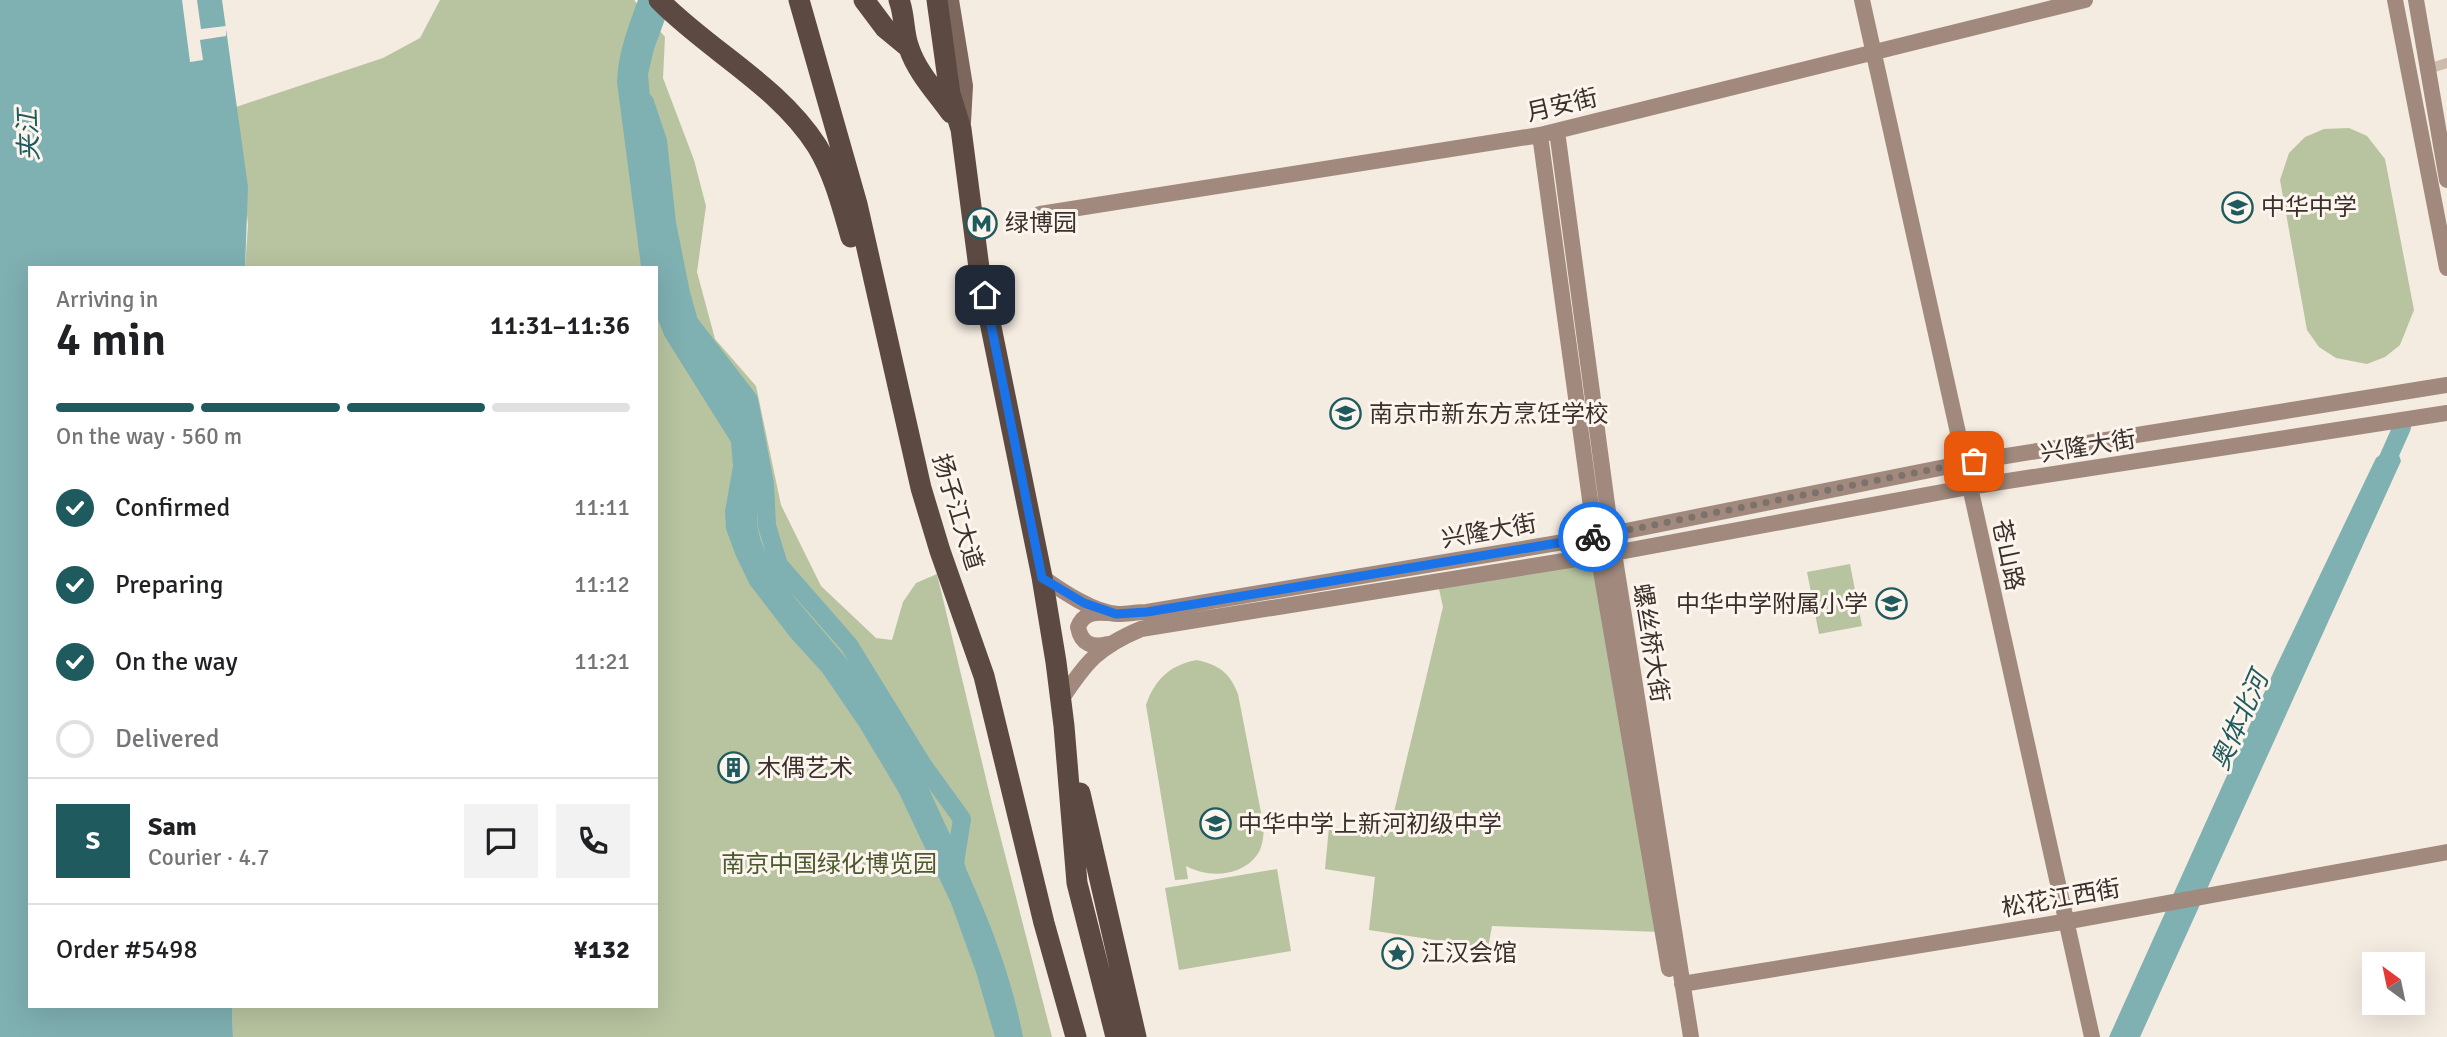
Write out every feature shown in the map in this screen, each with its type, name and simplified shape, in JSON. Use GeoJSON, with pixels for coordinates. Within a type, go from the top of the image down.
{"type":"FeatureCollection","features":[{"type":"Feature","properties":{"kind":"highway"},"geometry":{"type":"LineString","coordinates":[[659,0],[679,20],[787,108],[816,145],[828,166],[853,241],[879,302]]}},
{"type":"Feature","properties":{"kind":"highway","name":"扬子江大道"},"geometry":{"type":"LineString","coordinates":[[799,0],[857,204],[920,488],[984,676],[1044,923],[1076,1037]]}},
{"type":"Feature","properties":{"kind":"highway"},"geometry":{"type":"LineString","coordinates":[[864,0],[885,28],[908,47]]}},
{"type":"Feature","properties":{"kind":"highway"},"geometry":{"type":"LineString","coordinates":[[937,0],[950,94],[961,129],[976,248],[1042,578],[1064,726],[1077,883],[1116,1037]]}},
{"type":"Feature","properties":{"kind":"highway"},"geometry":{"type":"LineString","coordinates":[[902,3],[908,47],[918,68],[961,129]]}},
{"type":"Feature","properties":{"kind":"highway"},"geometry":{"type":"LineString","coordinates":[[1064,726],[1136,1037]]}},
{"type":"Feature","properties":{"kind":"main road"},"geometry":{"type":"LineString","coordinates":[[950,0],[964,86],[961,129]]}},
{"type":"Feature","properties":{"kind":"street","name":"苍山路"},"geometry":{"type":"LineString","coordinates":[[1862,0],[1878,50],[2070,920],[2092,1037]]}},
{"type":"Feature","properties":{"kind":"street","name":"苍山路"},"geometry":{"type":"LineString","coordinates":[[1873,0],[1878,50]]}},
{"type":"Feature","properties":{"kind":"street","name":"月安街"},"geometry":{"type":"LineString","coordinates":[[1040,214],[1540,135],[2085,0]]}},
{"type":"Feature","properties":{"kind":"street"},"geometry":{"type":"LineString","coordinates":[[2395,0],[2447,268]]}},
{"type":"Feature","properties":{"kind":"street"},"geometry":{"type":"LineString","coordinates":[[2416,0],[2447,180]]}},
{"type":"Feature","properties":{"kind":"street"},"geometry":{"type":"LineString","coordinates":[[2428,69],[2447,62]]}},
{"type":"Feature","properties":{"kind":"street","name":"螺丝桥大街"},"geometry":{"type":"LineString","coordinates":[[1557,131],[1603,535]]}},
{"type":"Feature","properties":{"kind":"street","name":"螺丝桥大街"},"geometry":{"type":"LineString","coordinates":[[1540,135],[1681,1037]]}},
{"type":"Feature","properties":{"kind":"street","name":"兴隆大街"},"geometry":{"type":"LineString","coordinates":[[1042,578],[1084,603],[1116,614],[1147,612],[1603,535],[1969,462],[2447,385]]}},
{"type":"Feature","properties":{"kind":"street","name":"兴隆大街"},"geometry":{"type":"LineString","coordinates":[[1061,700],[1096,653],[1108,644],[1141,629],[1606,554],[1974,486],[2447,412]]}},
{"type":"Feature","properties":{"kind":"street","name":"螺丝桥大街"},"geometry":{"type":"LineString","coordinates":[[1606,554],[1691,1037]]}},
{"type":"Feature","properties":{"kind":"street"},"geometry":{"type":"LineString","coordinates":[[1108,644],[1098,647],[1089,645],[1083,641],[1078,627],[1081,619],[1090,614],[1116,614]]}},
{"type":"Feature","properties":{"kind":"street","name":"松花江西街"},"geometry":{"type":"LineString","coordinates":[[1682,984],[2070,920],[2447,852]]}},
{"type":"Feature","properties":{"kind":"street","name":"苍山路"},"geometry":{"type":"LineString","coordinates":[[2070,920],[2101,1037]]}},
{"type":"Feature","properties":{"kind":"green space","name":"南京中国绿化博览园"},"geometry":{"type":"Polygon","coordinates":[[[440,0],[634,0],[665,37],[663,78],[694,160],[706,206],[697,272],[715,339],[756,386],[781,505],[821,586],[876,638],[892,640],[903,602],[916,583],[937,574],[1052,1037],[233,1037],[232,1008],[658,1008],[658,266],[245,266],[248,225],[236,107],[383,58],[420,38],[440,0]]]}},
{"type":"Feature","properties":{"kind":"green space"},"geometry":{"type":"Polygon","coordinates":[[[2349,128],[2367,136],[2385,159],[2414,310],[2400,345],[2385,357],[2367,364],[2336,358],[2319,347],[2307,330],[2280,180],[2289,153],[2305,137],[2324,129],[2349,128]]]}},
{"type":"Feature","properties":{"kind":"green space"},"geometry":{"type":"Polygon","coordinates":[[[1598,555],[1662,932],[1492,926],[1488,948],[1369,930],[1375,877],[1325,869],[1329,827],[1389,833],[1443,607],[1437,580],[1598,555]]]}},
{"type":"Feature","properties":{"kind":"green space"},"geometry":{"type":"Polygon","coordinates":[[[1850,564],[1862,626],[1819,634],[1807,572],[1850,564]]]}},
{"type":"Feature","properties":{"kind":"green space"},"geometry":{"type":"Polygon","coordinates":[[[1197,660],[1212,664],[1223,671],[1238,694],[1264,828],[1262,845],[1257,855],[1242,868],[1214,874],[1186,866],[1188,879],[1175,880],[1146,705],[1154,688],[1165,675],[1179,665],[1197,660]]]}},
{"type":"Feature","properties":{"kind":"green space"},"geometry":{"type":"Polygon","coordinates":[[[1277,869],[1291,951],[1179,970],[1165,888],[1277,869]]]}},
{"type":"Feature","properties":{"kind":"water","name":"夹江"},"geometry":{"type":"Polygon","coordinates":[[[0,0],[222,0],[248,187],[245,266],[28,266],[28,1008],[232,1008],[233,1037],[0,1037],[0,0]]]}},
{"type":"Feature","properties":{"kind":"water"},"geometry":{"type":"Polygon","coordinates":[[[638,0],[672,0],[648,74],[654,148],[670,263],[692,325],[755,422],[764,461],[757,518],[759,536],[782,580],[857,673],[913,756],[991,928],[1010,982],[1023,1037],[995,1037],[976,972],[951,903],[898,791],[859,726],[822,672],[791,638],[750,585],[736,556],[726,529],[725,511],[733,466],[731,442],[665,337],[658,320],[658,266],[641,266],[617,82],[621,50],[638,0]]]}},
{"type":"Feature","properties":{"kind":"water"},"geometry":{"type":"Polygon","coordinates":[[[2395,444],[2401,461],[2140,1037],[2109,1037],[2275,669],[2376,458],[2395,444]]]}},
{"type":"Feature","properties":{"kind":"pier"},"geometry":{"type":"Polygon","coordinates":[[[182,0],[197,0],[201,29],[226,26],[226,36],[200,40],[203,60],[190,62],[182,0]]]}},
{"type":"Feature","properties":{"kind":"waterway"},"geometry":{"type":"LineString","coordinates":[[645,102],[658,141],[667,223],[689,322],[749,400],[765,484],[767,526],[779,565],[849,645],[923,765],[962,819],[955,863],[957,870]]}},
{"type":"Feature","properties":{"kind":"waterway","name":"奥体北河"},"geometry":{"type":"LineString","coordinates":[[2386,463],[2402,427]]}},
{"type":"Feature","properties":{"kind":"way so far"},"geometry":{"type":"LineString","coordinates":[[1593,537],[1974,461]]}},
{"type":"Feature","properties":{"kind":"place","name":"中华中学"},"geometry":{"type":"Point","coordinates":[2238,207]}},
{"type":"Feature","properties":{"kind":"place","name":"绿博园"},"geometry":{"type":"Point","coordinates":[982,223]}},
{"type":"Feature","properties":{"kind":"place","name":"南京市新东方烹饪学校"},"geometry":{"type":"Point","coordinates":[1346,414]}},
{"type":"Feature","properties":{"kind":"place","name":"中华中学附属小学"},"geometry":{"type":"Point","coordinates":[1891,604]}},
{"type":"Feature","properties":{"kind":"place","name":"木偶艺术"},"geometry":{"type":"Point","coordinates":[734,768]}},
{"type":"Feature","properties":{"kind":"place","name":"中华中学上新河初级中学"},"geometry":{"type":"Point","coordinates":[1215,824]}},
{"type":"Feature","properties":{"kind":"place","name":"江汉会馆"},"geometry":{"type":"Point","coordinates":[1398,953]}},
{"type":"Feature","properties":{"kind":"route"},"geometry":{"type":"LineString","coordinates":[[985,295],[1042,578],[1084,603],[1116,614],[1147,612],[1593,537]]}}]}
